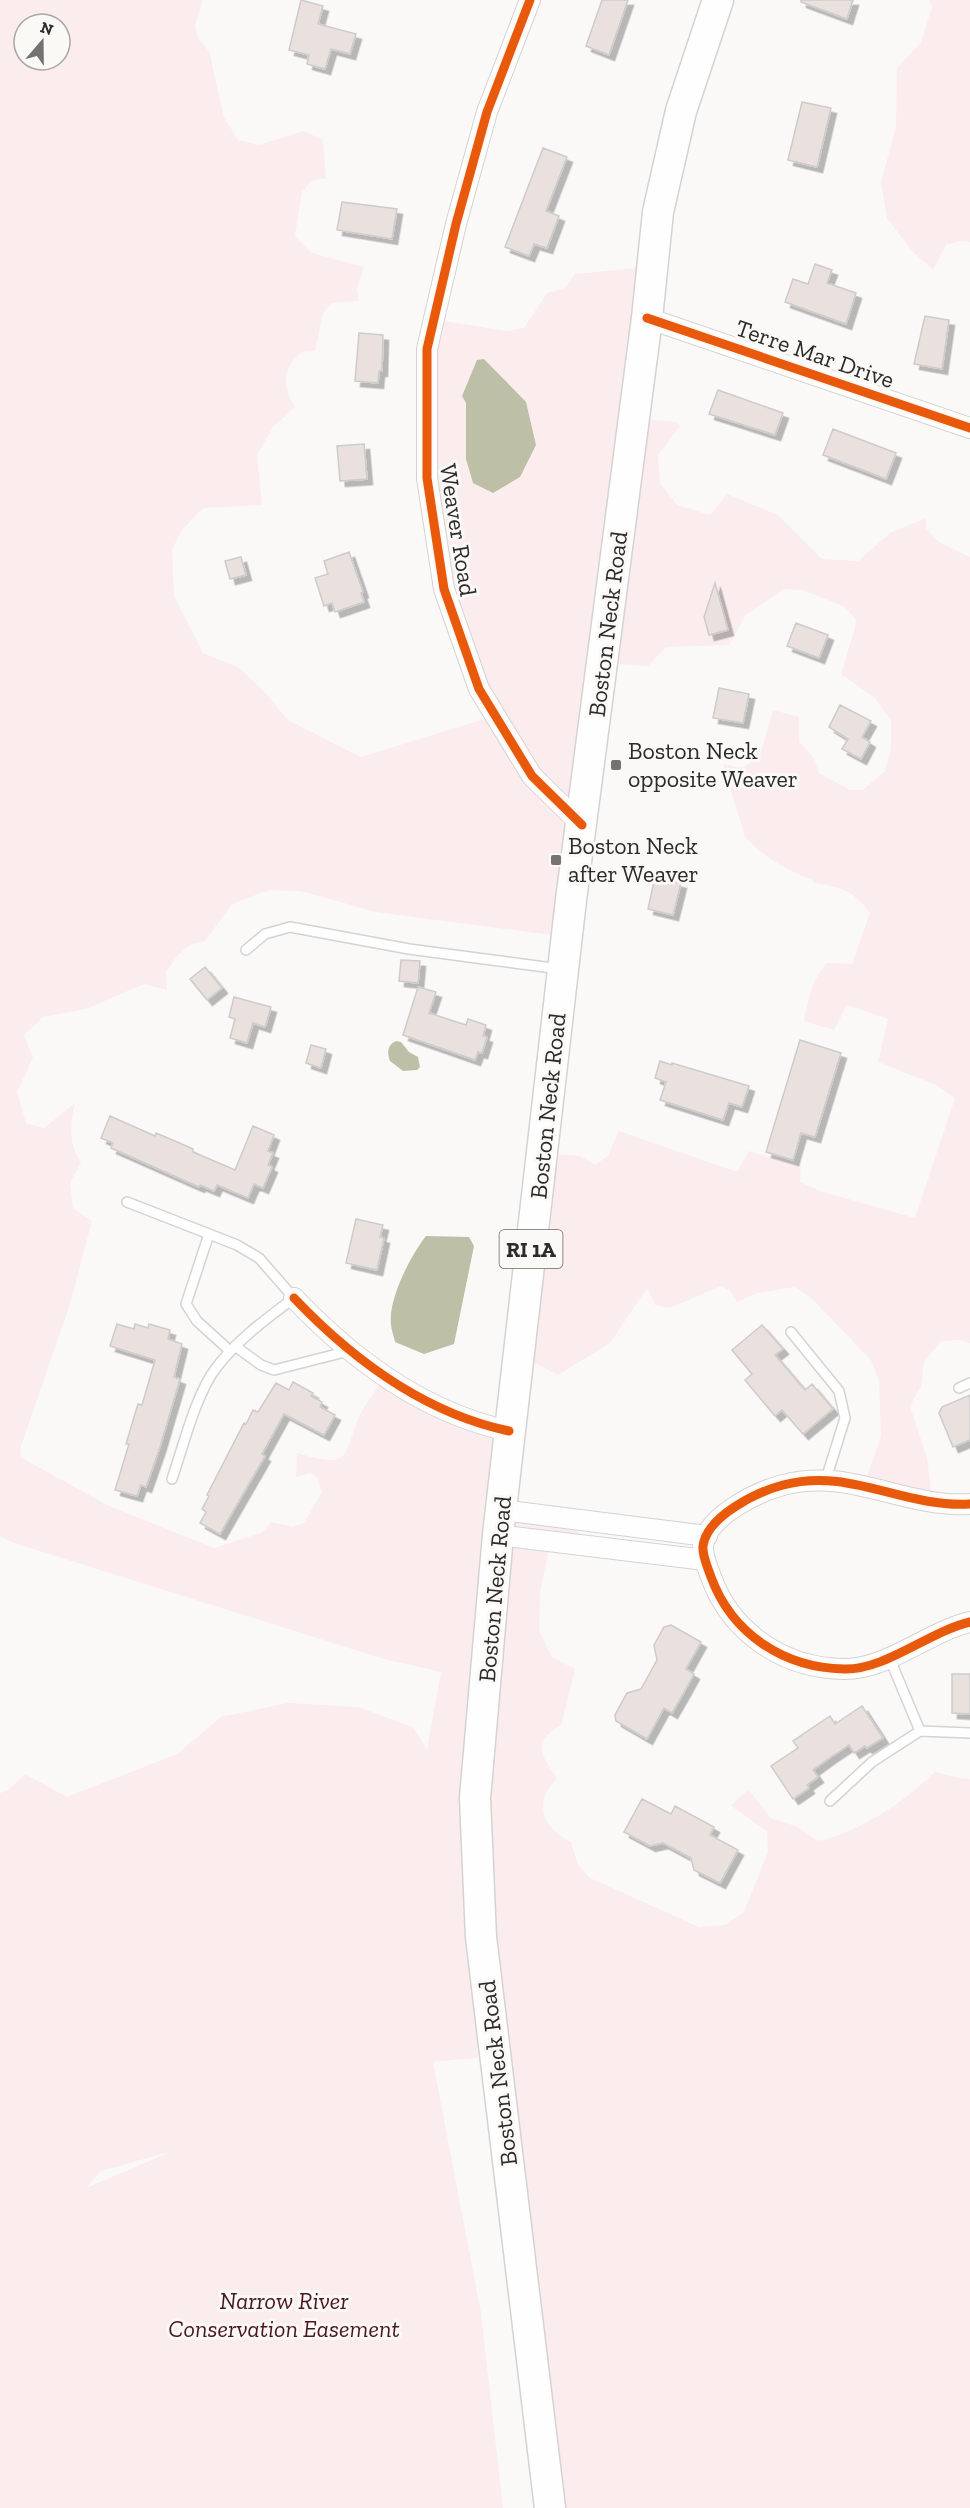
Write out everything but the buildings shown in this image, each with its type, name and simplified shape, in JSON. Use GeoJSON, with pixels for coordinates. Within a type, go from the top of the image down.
{"type":"FeatureCollection","features":[{"type":"Feature","properties":{"kind":"main road","name":"Boston Neck Road"},"geometry":{"type":"LineString","coordinates":[[550,2508],[481,1937],[475,1798],[509,1431],[563,970],[647,318],[658,212],[681,111],[718,0]]}},
{"type":"Feature","properties":{"kind":"street","name":"Weaver Road"},"geometry":{"type":"LineString","coordinates":[[530,0],[487,112],[456,224],[427,349],[427,478],[444,589],[479,688],[532,776],[582,825]]}},
{"type":"Feature","properties":{"kind":"street","name":"Terre Mar Drive"},"geometry":{"type":"LineString","coordinates":[[647,318],[970,428]]}},
{"type":"Feature","properties":{"kind":"street"},"geometry":{"type":"LineString","coordinates":[[294,1298],[316,1321],[373,1369],[435,1406],[476,1424],[509,1431]]}},
{"type":"Feature","properties":{"kind":"street"},"geometry":{"type":"LineString","coordinates":[[970,1504],[931,1503],[843,1480],[826,1479],[783,1485],[753,1496],[722,1517],[706,1536],[703,1547],[714,1584],[725,1604],[750,1635],[778,1654],[801,1664],[845,1670],[874,1665],[939,1632],[970,1622]]}},
{"type":"Feature","properties":{"kind":"street"},"geometry":{"type":"LineString","coordinates":[[500,1522],[582,1521],[706,1536]]}},
{"type":"Feature","properties":{"kind":"street"},"geometry":{"type":"LineString","coordinates":[[579,1545],[582,1521]]}},
{"type":"Feature","properties":{"kind":"street"},"geometry":{"type":"LineString","coordinates":[[500,1522],[579,1545],[705,1560]]}},
{"type":"Feature","properties":{"kind":"lane"},"geometry":{"type":"LineString","coordinates":[[246,950],[265,934],[290,927],[409,949],[563,970]]}},
{"type":"Feature","properties":{"kind":"lane"},"geometry":{"type":"LineString","coordinates":[[127,1202],[237,1245],[259,1257],[294,1298],[233,1349],[214,1370],[201,1396],[172,1479]]}},
{"type":"Feature","properties":{"kind":"lane"},"geometry":{"type":"LineString","coordinates":[[209,1234],[186,1304],[197,1321],[233,1349],[274,1370],[350,1351]]}},
{"type":"Feature","properties":{"kind":"lane"},"geometry":{"type":"LineString","coordinates":[[790,1332],[839,1392],[845,1418],[826,1479]]}},
{"type":"Feature","properties":{"kind":"lane"},"geometry":{"type":"LineString","coordinates":[[959,1388],[970,1383]]}},
{"type":"Feature","properties":{"kind":"lane"},"geometry":{"type":"LineString","coordinates":[[889,1657],[920,1731]]}},
{"type":"Feature","properties":{"kind":"lane"},"geometry":{"type":"LineString","coordinates":[[830,1801],[872,1762],[920,1731],[970,1733]]}},
{"type":"Feature","properties":{"kind":"green space","name":"Narrow River Conservation Easement"},"geometry":{"type":"Polygon","coordinates":[[[0,0],[203,0],[195,26],[198,38],[209,51],[224,117],[238,140],[259,145],[304,131],[323,140],[326,178],[311,181],[302,192],[295,236],[312,253],[364,267],[357,288],[359,301],[331,303],[323,313],[315,351],[301,352],[287,372],[286,384],[295,407],[273,427],[257,455],[262,505],[203,508],[181,531],[172,550],[174,596],[203,653],[238,667],[262,689],[288,720],[361,757],[491,717],[477,686],[426,476],[437,320],[506,331],[524,328],[547,293],[565,288],[575,274],[648,267],[635,418],[676,422],[680,426],[658,455],[660,483],[677,505],[710,515],[727,494],[778,515],[822,559],[858,561],[890,533],[926,518],[926,529],[939,542],[970,557],[970,1343],[957,1340],[941,1341],[924,1362],[921,1386],[910,1406],[927,1458],[933,1505],[863,1489],[881,1436],[879,1381],[871,1360],[810,1297],[795,1287],[757,1293],[737,1302],[730,1291],[721,1286],[670,1308],[655,1305],[647,1288],[610,1343],[558,1375],[520,1355],[543,1153],[580,1156],[595,1165],[608,1156],[619,1131],[737,1172],[749,1151],[795,1166],[801,1161],[800,1182],[820,1191],[915,1218],[955,1098],[936,1085],[878,1062],[888,1019],[847,1005],[834,1030],[804,1021],[809,997],[818,976],[827,963],[852,964],[870,913],[852,894],[839,888],[814,883],[768,857],[745,837],[723,764],[742,768],[760,756],[773,710],[799,717],[799,742],[814,758],[819,773],[850,790],[863,790],[885,771],[891,749],[891,721],[875,698],[841,674],[856,620],[845,607],[803,590],[783,589],[745,616],[729,645],[666,647],[648,666],[604,663],[566,937],[376,912],[301,891],[269,890],[232,904],[205,941],[191,944],[177,956],[166,972],[167,990],[144,984],[86,1009],[43,1017],[24,1035],[33,1058],[17,1092],[26,1123],[44,1128],[75,1103],[71,1134],[74,1148],[81,1162],[70,1183],[73,1208],[92,1221],[69,1307],[21,1446],[20,1457],[109,1506],[214,1548],[261,1533],[272,1522],[292,1527],[304,1523],[322,1492],[317,1478],[310,1473],[296,1477],[297,1453],[330,1460],[338,1459],[344,1454],[362,1411],[383,1380],[504,1431],[497,1517],[569,1527],[579,1530],[580,1539],[549,1548],[540,1593],[539,1630],[552,1657],[575,1669],[561,1725],[546,1737],[543,1743],[544,1756],[557,1778],[545,1796],[543,1807],[546,1819],[554,1830],[571,1842],[578,1865],[590,1878],[699,1927],[726,1925],[744,1912],[768,1852],[767,1831],[731,1806],[748,1789],[771,1818],[798,1827],[818,1841],[849,1831],[881,1814],[910,1794],[935,1772],[970,1779],[970,2508],[548,2508],[485,2057],[433,2062],[481,2313],[503,2508],[0,2508],[0,1793],[8,1790],[25,1774],[67,1797],[177,1754],[221,1717],[287,1703],[358,1707],[413,1727],[427,1750],[441,1672],[384,1659],[14,1543],[0,1536],[0,0]],[[466,402],[466,459],[536,448],[526,402],[466,402]],[[173,2151],[101,2171],[86,2188],[173,2151]]]}},
{"type":"Feature","properties":{"kind":"green space"},"geometry":{"type":"Polygon","coordinates":[[[929,0],[970,0],[970,242],[959,241],[946,245],[933,270],[912,251],[887,218],[881,182],[896,127],[897,68],[921,42],[932,7],[929,0]]]}},
{"type":"Feature","properties":{"kind":"shaded area"},"geometry":{"type":"Polygon","coordinates":[[[484,359],[526,402],[536,445],[520,477],[493,493],[473,483],[466,459],[466,403],[462,396],[477,360],[484,359]]]}},
{"type":"Feature","properties":{"kind":"shaded area"},"geometry":{"type":"Polygon","coordinates":[[[396,1041],[401,1042],[409,1052],[418,1057],[420,1067],[417,1070],[403,1071],[390,1061],[388,1050],[396,1041]]]}},
{"type":"Feature","properties":{"kind":"shaded area"},"geometry":{"type":"Polygon","coordinates":[[[426,1236],[469,1237],[474,1246],[454,1344],[424,1354],[395,1342],[391,1314],[402,1278],[426,1236]]]}},
{"type":"Feature","properties":{"kind":"cycle path"},"geometry":{"type":"LineString","coordinates":[[530,0],[487,112],[456,224],[427,349],[427,478],[444,589],[479,689],[532,776],[582,825]]}},
{"type":"Feature","properties":{"kind":"cycle path"},"geometry":{"type":"LineString","coordinates":[[647,318],[970,428]]}},
{"type":"Feature","properties":{"kind":"cycle path"},"geometry":{"type":"LineString","coordinates":[[294,1298],[341,1342],[392,1381],[448,1411],[478,1423],[509,1431]]}},
{"type":"Feature","properties":{"kind":"cycle path"},"geometry":{"type":"LineString","coordinates":[[970,1504],[945,1504],[854,1484],[808,1481],[783,1485],[747,1499],[723,1515],[707,1535],[703,1546],[711,1577],[732,1615],[746,1631],[763,1644],[801,1662],[822,1667],[860,1668],[891,1657],[954,1627],[970,1622]]}},
{"type":"Feature","properties":{"kind":"place","name":"Boston Neck opposite Weaver"},"geometry":{"type":"Point","coordinates":[616,765]}},
{"type":"Feature","properties":{"kind":"place","name":"Boston Neck after Weaver"},"geometry":{"type":"Point","coordinates":[556,860]}}]}
